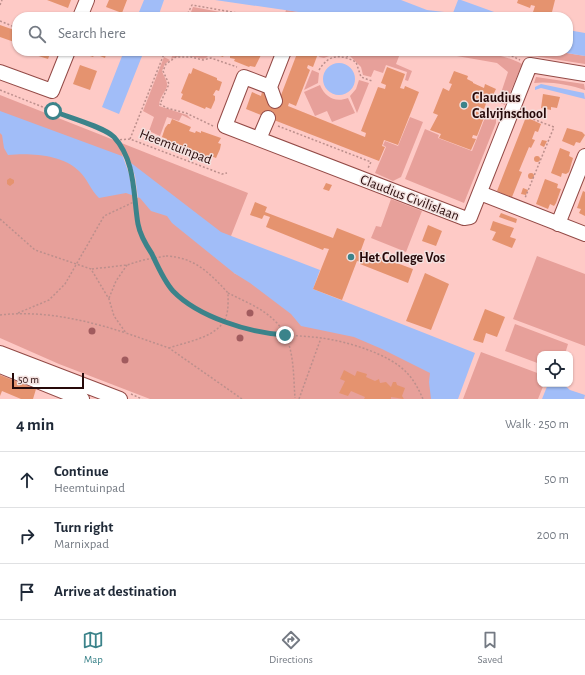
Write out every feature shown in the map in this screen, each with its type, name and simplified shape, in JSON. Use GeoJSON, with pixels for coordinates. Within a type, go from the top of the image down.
{"type":"FeatureCollection","features":[{"type":"Feature","properties":{"kind":"street"},"geometry":{"type":"LineString","coordinates":[[82,12],[87,0]]}},
{"type":"Feature","properties":{"kind":"street"},"geometry":{"type":"LineString","coordinates":[[0,72],[52,92],[66,56]]}},
{"type":"Feature","properties":{"kind":"street"},"geometry":{"type":"LineString","coordinates":[[275,101],[270,87],[282,56]]}},
{"type":"Feature","properties":{"kind":"street"},"geometry":{"type":"LineString","coordinates":[[530,65],[585,74]]}},
{"type":"Feature","properties":{"kind":"street","name":"Claudius Civilislaan"},"geometry":{"type":"LineString","coordinates":[[225,126],[464,218],[470,217],[530,65]]}},
{"type":"Feature","properties":{"kind":"street"},"geometry":{"type":"LineString","coordinates":[[225,126],[244,77],[270,87]]}},
{"type":"Feature","properties":{"kind":"street"},"geometry":{"type":"LineString","coordinates":[[259,139],[268,120]]}},
{"type":"Feature","properties":{"kind":"street"},"geometry":{"type":"LineString","coordinates":[[558,224],[585,156]]}},
{"type":"Feature","properties":{"kind":"street"},"geometry":{"type":"LineString","coordinates":[[480,193],[585,234]]}},
{"type":"Feature","properties":{"kind":"street"},"geometry":{"type":"LineString","coordinates":[[0,353],[120,399]]}},
{"type":"Feature","properties":{"kind":"street"},"geometry":{"type":"LineString","coordinates":[[0,366],[82,399]]}},
{"type":"Feature","properties":{"kind":"path"},"geometry":{"type":"LineString","coordinates":[[0,5],[2,0]]}},
{"type":"Feature","properties":{"kind":"path"},"geometry":{"type":"LineString","coordinates":[[188,12],[192,5],[232,12]]}},
{"type":"Feature","properties":{"kind":"path"},"geometry":{"type":"LineString","coordinates":[[0,21],[12,26]]}},
{"type":"Feature","properties":{"kind":"path"},"geometry":{"type":"LineString","coordinates":[[130,139],[163,56]]}},
{"type":"Feature","properties":{"kind":"path"},"geometry":{"type":"LineString","coordinates":[[319,70],[324,62],[331,57],[338,56],[356,62],[362,77],[372,81]]}},
{"type":"Feature","properties":{"kind":"path"},"geometry":{"type":"LineString","coordinates":[[512,56],[530,65]]}},
{"type":"Feature","properties":{"kind":"path"},"geometry":{"type":"LineString","coordinates":[[225,126],[218,127],[186,113],[167,108],[160,104],[169,84],[163,71],[166,64],[176,57],[191,57],[203,60],[211,58],[244,70],[244,77]]}},
{"type":"Feature","properties":{"kind":"path","name":"Heemtuinpad"},"geometry":{"type":"LineString","coordinates":[[0,90],[104,130],[116,140],[123,151],[133,179],[140,232],[172,290],[189,304],[224,320],[254,331],[321,338],[358,346],[400,367],[412,380],[423,399]]}},
{"type":"Feature","properties":{"kind":"path"},"geometry":{"type":"LineString","coordinates":[[512,111],[554,127],[521,209]]}},
{"type":"Feature","properties":{"kind":"path"},"geometry":{"type":"LineString","coordinates":[[268,120],[371,162],[364,179]]}},
{"type":"Feature","properties":{"kind":"path","name":"Heemtuinpad"},"geometry":{"type":"LineString","coordinates":[[116,140],[130,139],[222,174],[227,173]]}},
{"type":"Feature","properties":{"kind":"path"},"geometry":{"type":"LineString","coordinates":[[18,313],[49,300],[65,284],[104,216],[136,199]]}},
{"type":"Feature","properties":{"kind":"path"},"geometry":{"type":"LineString","coordinates":[[0,220],[35,250],[91,269],[127,265],[143,260],[166,256],[183,258],[199,265],[228,293],[256,307],[276,321],[285,335],[292,359],[294,399]]}},
{"type":"Feature","properties":{"kind":"path"},"geometry":{"type":"LineString","coordinates":[[109,299],[116,281],[127,265]]}},
{"type":"Feature","properties":{"kind":"path"},"geometry":{"type":"LineString","coordinates":[[91,269],[109,299],[114,316],[126,333]]}},
{"type":"Feature","properties":{"kind":"path"},"geometry":{"type":"LineString","coordinates":[[168,348],[215,330],[224,320],[228,307],[228,293]]}},
{"type":"Feature","properties":{"kind":"path"},"geometry":{"type":"LineString","coordinates":[[0,315],[18,313],[60,317],[126,333],[168,348],[242,399]]}},
{"type":"Feature","properties":{"kind":"path"},"geometry":{"type":"LineString","coordinates":[[299,399],[321,338]]}},
{"type":"Feature","properties":{"kind":"shaded area"},"geometry":{"type":"Polygon","coordinates":[[[193,7],[220,12],[191,12],[193,7]]]}},
{"type":"Feature","properties":{"kind":"shaded area"},"geometry":{"type":"Polygon","coordinates":[[[286,10],[299,12],[285,12],[286,10]]]}},
{"type":"Feature","properties":{"kind":"shaded area"},"geometry":{"type":"Polygon","coordinates":[[[573,54],[585,56],[585,64],[534,56],[573,56],[573,54]]]}},
{"type":"Feature","properties":{"kind":"shaded area"},"geometry":{"type":"Polygon","coordinates":[[[172,56],[183,56],[175,57],[171,59],[172,56]]]}},
{"type":"Feature","properties":{"kind":"shaded area"},"geometry":{"type":"Polygon","coordinates":[[[191,56],[208,57],[203,59],[191,56]]]}},
{"type":"Feature","properties":{"kind":"shaded area"},"geometry":{"type":"Polygon","coordinates":[[[319,56],[329,56],[324,58],[319,56]]]}},
{"type":"Feature","properties":{"kind":"shaded area"},"geometry":{"type":"Polygon","coordinates":[[[350,56],[399,56],[396,64],[412,71],[408,81],[405,80],[407,72],[386,65],[383,73],[374,70],[371,77],[363,75],[361,67],[350,56]]]}},
{"type":"Feature","properties":{"kind":"shaded area"},"geometry":{"type":"Polygon","coordinates":[[[457,56],[501,56],[522,64],[505,105],[498,102],[508,72],[497,63],[457,56]]]}},
{"type":"Feature","properties":{"kind":"shaded area"},"geometry":{"type":"Polygon","coordinates":[[[164,57],[170,60],[165,64],[162,71],[167,86],[160,99],[159,106],[187,115],[192,120],[182,115],[179,121],[167,117],[160,136],[149,131],[154,117],[143,111],[164,57]]]}},
{"type":"Feature","properties":{"kind":"shaded area"},"geometry":{"type":"Polygon","coordinates":[[[312,70],[319,73],[318,83],[304,90],[312,70]]]}},
{"type":"Feature","properties":{"kind":"shaded area"},"geometry":{"type":"Polygon","coordinates":[[[536,77],[584,84],[585,90],[560,84],[534,83],[536,77]]]}},
{"type":"Feature","properties":{"kind":"shaded area"},"geometry":{"type":"Polygon","coordinates":[[[359,80],[369,83],[357,113],[350,96],[356,89],[359,80]]]}},
{"type":"Feature","properties":{"kind":"shaded area"},"geometry":{"type":"Polygon","coordinates":[[[320,85],[325,93],[331,98],[339,100],[348,98],[355,113],[332,122],[327,111],[315,116],[304,92],[320,85]]]}},
{"type":"Feature","properties":{"kind":"shaded area"},"geometry":{"type":"Polygon","coordinates":[[[0,95],[248,193],[231,236],[234,273],[444,371],[449,399],[150,399],[59,364],[0,338],[0,95]]]}},
{"type":"Feature","properties":{"kind":"shaded area"},"geometry":{"type":"Polygon","coordinates":[[[486,115],[496,119],[496,123],[464,203],[405,179],[425,129],[439,135],[438,138],[472,151],[486,115]]]}},
{"type":"Feature","properties":{"kind":"shaded area"},"geometry":{"type":"Polygon","coordinates":[[[410,117],[423,122],[401,177],[393,181],[375,173],[386,147],[383,145],[385,141],[398,146],[410,117]]]}},
{"type":"Feature","properties":{"kind":"shaded area"},"geometry":{"type":"Polygon","coordinates":[[[391,199],[422,211],[406,252],[371,238],[376,226],[381,227],[391,199]]]}},
{"type":"Feature","properties":{"kind":"shaded area"},"geometry":{"type":"Polygon","coordinates":[[[537,256],[585,274],[585,346],[513,319],[537,256]]]}},
{"type":"Feature","properties":{"kind":"shaded area"},"geometry":{"type":"Polygon","coordinates":[[[515,324],[568,344],[566,351],[537,351],[537,363],[505,351],[515,324]]]}},
{"type":"Feature","properties":{"kind":"shaded area"},"geometry":{"type":"Polygon","coordinates":[[[481,352],[537,373],[537,387],[543,387],[538,399],[463,399],[481,352]]]}},
{"type":"Feature","properties":{"kind":"water"},"geometry":{"type":"Polygon","coordinates":[[[144,0],[164,0],[160,12],[139,12],[144,0]]]}},
{"type":"Feature","properties":{"kind":"water"},"geometry":{"type":"Polygon","coordinates":[[[215,0],[401,0],[427,10],[444,12],[298,12],[215,0]]]}},
{"type":"Feature","properties":{"kind":"water"},"geometry":{"type":"Polygon","coordinates":[[[458,0],[494,12],[453,12],[458,0]]]}},
{"type":"Feature","properties":{"kind":"water"},"geometry":{"type":"Polygon","coordinates":[[[573,31],[585,33],[585,56],[573,54],[573,31]]]}},
{"type":"Feature","properties":{"kind":"water"},"geometry":{"type":"Polygon","coordinates":[[[122,56],[142,56],[119,114],[102,107],[122,56]]]}},
{"type":"Feature","properties":{"kind":"water"},"geometry":{"type":"Polygon","coordinates":[[[336,63],[342,63],[351,67],[355,79],[351,91],[342,95],[336,95],[327,91],[323,82],[323,76],[327,67],[336,63]]]}},
{"type":"Feature","properties":{"kind":"water"},"geometry":{"type":"Polygon","coordinates":[[[541,84],[584,93],[585,99],[541,88],[535,90],[535,87],[541,84]]]}},
{"type":"Feature","properties":{"kind":"water"},"geometry":{"type":"Polygon","coordinates":[[[0,111],[122,156],[221,232],[320,270],[313,289],[475,353],[458,399],[431,399],[429,382],[430,373],[382,349],[354,337],[301,326],[291,314],[250,283],[234,273],[172,223],[167,216],[151,211],[140,198],[126,193],[99,198],[82,174],[72,165],[64,161],[45,156],[26,154],[8,155],[4,148],[2,135],[0,133],[0,111]]]}},
{"type":"Feature","properties":{"kind":"water"},"geometry":{"type":"Polygon","coordinates":[[[547,387],[566,387],[570,390],[585,395],[584,399],[542,399],[547,387]]]}},
{"type":"Feature","properties":{"kind":"pier"},"geometry":{"type":"Polygon","coordinates":[[[122,154],[130,161],[135,176],[138,198],[133,197],[129,174],[122,154]]]}},
{"type":"Feature","properties":{"kind":"building"},"geometry":{"type":"Polygon","coordinates":[[[47,0],[71,0],[68,8],[47,0]]]}},
{"type":"Feature","properties":{"kind":"building"},"geometry":{"type":"Polygon","coordinates":[[[109,0],[127,0],[122,12],[106,7],[109,0]]]}},
{"type":"Feature","properties":{"kind":"building"},"geometry":{"type":"Polygon","coordinates":[[[518,0],[555,0],[552,12],[533,12],[535,6],[531,5],[530,8],[517,3],[518,0]]]}},
{"type":"Feature","properties":{"kind":"building"},"geometry":{"type":"Polygon","coordinates":[[[0,25],[12,29],[12,41],[0,37],[0,25]]]}},
{"type":"Feature","properties":{"kind":"building"},"geometry":{"type":"Polygon","coordinates":[[[38,56],[49,56],[48,59],[38,56]]]}},
{"type":"Feature","properties":{"kind":"building"},"geometry":{"type":"Polygon","coordinates":[[[230,56],[260,56],[255,67],[249,67],[234,61],[235,59],[230,58],[230,56]]]}},
{"type":"Feature","properties":{"kind":"building"},"geometry":{"type":"Polygon","coordinates":[[[296,56],[317,56],[313,67],[308,65],[307,68],[310,70],[296,106],[289,103],[288,106],[365,137],[366,133],[361,131],[378,87],[385,89],[386,85],[381,83],[387,67],[405,74],[400,88],[404,89],[405,86],[419,92],[398,145],[384,140],[382,146],[385,147],[379,161],[246,109],[252,92],[261,96],[262,92],[272,95],[278,103],[296,56]]]}},
{"type":"Feature","properties":{"kind":"building"},"geometry":{"type":"Polygon","coordinates":[[[80,65],[97,71],[90,90],[73,84],[80,65]]]}},
{"type":"Feature","properties":{"kind":"building"},"geometry":{"type":"Polygon","coordinates":[[[193,68],[217,78],[217,80],[222,82],[219,91],[216,90],[213,95],[215,96],[215,100],[211,109],[206,107],[205,109],[181,99],[183,94],[181,93],[189,73],[191,74],[193,68]]]}},
{"type":"Feature","properties":{"kind":"building"},"geometry":{"type":"Polygon","coordinates":[[[454,71],[468,76],[467,79],[484,88],[485,84],[496,89],[491,99],[488,98],[484,109],[477,106],[475,111],[485,115],[477,136],[473,135],[472,138],[476,139],[471,150],[439,138],[441,134],[430,130],[438,115],[433,113],[443,88],[449,91],[452,84],[449,83],[454,71]]]}},
{"type":"Feature","properties":{"kind":"building"},"geometry":{"type":"Polygon","coordinates":[[[543,94],[560,97],[557,108],[551,107],[551,110],[541,108],[543,94]]]}},
{"type":"Feature","properties":{"kind":"building"},"geometry":{"type":"Polygon","coordinates":[[[526,117],[541,124],[538,132],[535,131],[532,139],[535,140],[531,148],[529,147],[519,171],[522,172],[512,197],[509,197],[497,191],[526,117]]]}},
{"type":"Feature","properties":{"kind":"building"},"geometry":{"type":"Polygon","coordinates":[[[172,119],[191,127],[189,131],[201,133],[201,131],[221,138],[218,143],[221,144],[220,149],[216,158],[211,156],[210,158],[197,153],[196,156],[184,150],[177,149],[179,146],[166,141],[167,139],[162,137],[165,128],[168,124],[170,124],[172,119]]]}},
{"type":"Feature","properties":{"kind":"building"},"geometry":{"type":"Polygon","coordinates":[[[567,128],[582,132],[585,135],[580,143],[576,142],[574,146],[562,141],[567,128]]]}},
{"type":"Feature","properties":{"kind":"building"},"geometry":{"type":"Polygon","coordinates":[[[542,140],[547,141],[544,147],[540,145],[542,140]]]}},
{"type":"Feature","properties":{"kind":"building"},"geometry":{"type":"Polygon","coordinates":[[[560,148],[570,152],[569,156],[573,158],[569,172],[566,174],[562,173],[561,177],[551,173],[560,148]]]}},
{"type":"Feature","properties":{"kind":"building"},"geometry":{"type":"Polygon","coordinates":[[[537,156],[540,159],[537,162],[534,159],[537,156]]]}},
{"type":"Feature","properties":{"kind":"building"},"geometry":{"type":"Polygon","coordinates":[[[531,173],[534,176],[531,179],[528,176],[531,173]]]}},
{"type":"Feature","properties":{"kind":"building"},"geometry":{"type":"Polygon","coordinates":[[[10,178],[14,180],[14,183],[10,186],[7,184],[7,180],[10,178]]]}},
{"type":"Feature","properties":{"kind":"building"},"geometry":{"type":"Polygon","coordinates":[[[545,179],[558,184],[557,188],[561,189],[556,203],[554,206],[550,204],[548,209],[536,204],[545,179]]]}},
{"type":"Feature","properties":{"kind":"building"},"geometry":{"type":"Polygon","coordinates":[[[326,183],[332,185],[329,191],[323,189],[326,183]]]}},
{"type":"Feature","properties":{"kind":"building"},"geometry":{"type":"Polygon","coordinates":[[[523,188],[528,190],[526,195],[521,194],[523,188]]]}},
{"type":"Feature","properties":{"kind":"building"},"geometry":{"type":"Polygon","coordinates":[[[583,191],[585,192],[585,216],[579,213],[581,209],[577,208],[583,191]]]}},
{"type":"Feature","properties":{"kind":"building"},"geometry":{"type":"Polygon","coordinates":[[[255,202],[267,207],[265,212],[333,238],[337,228],[365,239],[361,250],[413,269],[408,283],[360,264],[361,262],[357,261],[342,300],[313,289],[329,249],[324,248],[323,250],[266,227],[270,217],[264,215],[262,219],[250,215],[255,202]]]}},
{"type":"Feature","properties":{"kind":"building"},"geometry":{"type":"Polygon","coordinates":[[[501,213],[517,219],[516,223],[499,217],[501,213]]]}},
{"type":"Feature","properties":{"kind":"building"},"geometry":{"type":"Polygon","coordinates":[[[493,221],[514,228],[510,237],[516,239],[512,248],[492,240],[496,232],[490,230],[493,221]]]}},
{"type":"Feature","properties":{"kind":"building"},"geometry":{"type":"Polygon","coordinates":[[[428,225],[442,231],[436,246],[422,241],[428,225]]]}},
{"type":"Feature","properties":{"kind":"building"},"geometry":{"type":"Polygon","coordinates":[[[425,273],[449,284],[431,330],[406,321],[425,273]]]}},
{"type":"Feature","properties":{"kind":"building"},"geometry":{"type":"Polygon","coordinates":[[[485,309],[505,317],[497,337],[486,333],[483,343],[473,340],[485,309]]]}},
{"type":"Feature","properties":{"kind":"building"},"geometry":{"type":"Polygon","coordinates":[[[344,370],[355,376],[357,371],[367,374],[366,377],[375,381],[379,379],[380,383],[386,382],[391,387],[393,382],[396,382],[397,385],[405,388],[402,396],[404,399],[391,397],[391,399],[364,399],[365,397],[351,391],[348,396],[339,393],[345,381],[340,379],[344,370]]]}},
{"type":"Feature","properties":{"kind":"building"},"geometry":{"type":"Polygon","coordinates":[[[0,375],[36,389],[33,399],[21,399],[2,391],[0,396],[0,375]]]}},
{"type":"Feature","properties":{"kind":"place","name":"Claudius Calvijnschool"},"geometry":{"type":"Point","coordinates":[464,105]}},
{"type":"Feature","properties":{"kind":"place","name":"Het College Vos"},"geometry":{"type":"Point","coordinates":[351,257]}},
{"type":"Feature","properties":{"kind":"route"},"geometry":{"type":"LineString","coordinates":[[53,111],[104,130],[114,137],[126,157],[133,179],[140,232],[160,272],[172,290],[180,298],[203,312],[254,331],[285,335]]}}]}
